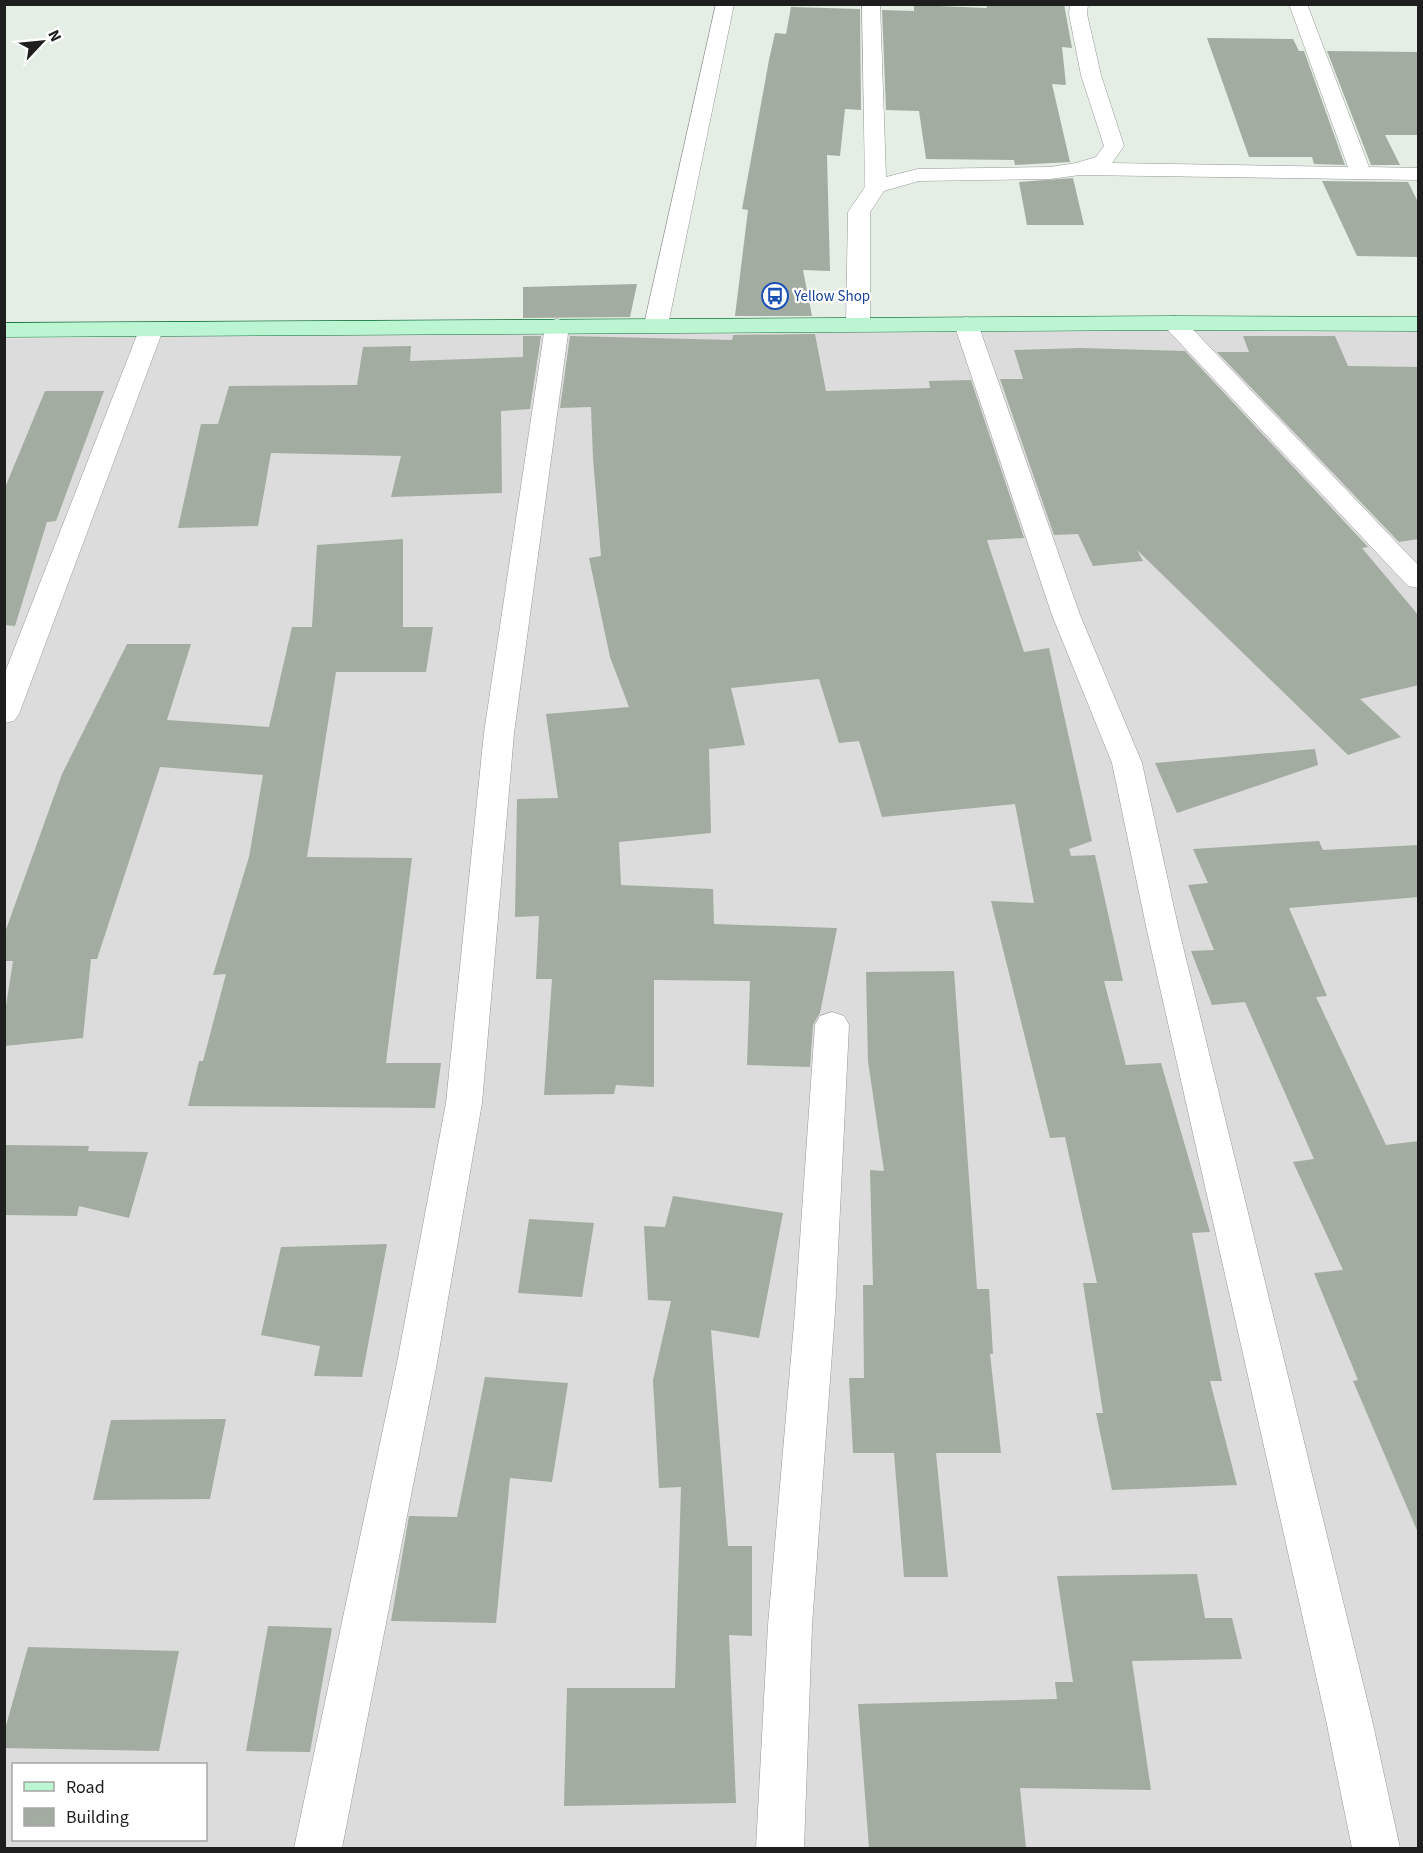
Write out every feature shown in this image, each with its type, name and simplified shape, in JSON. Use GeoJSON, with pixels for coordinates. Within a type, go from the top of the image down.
{"type":"FeatureCollection","features":[{"type":"Feature","properties":{"kind":"street"},"geometry":{"type":"LineString","coordinates":[[656,325],[725,4]]}},
{"type":"Feature","properties":{"kind":"street"},"geometry":{"type":"LineString","coordinates":[[858,324],[859,212],[876,187],[871,4]]}},
{"type":"Feature","properties":{"kind":"street"},"geometry":{"type":"LineString","coordinates":[[1078,4],[1078,14],[1091,75],[1114,146],[1103,161],[1079,169]]}},
{"type":"Feature","properties":{"kind":"street"},"geometry":{"type":"LineString","coordinates":[[1298,4],[1362,174]]}},
{"type":"Feature","properties":{"kind":"street"},"geometry":{"type":"LineString","coordinates":[[876,187],[918,175],[1050,173],[1079,169],[1419,174]]}},
{"type":"Feature","properties":{"kind":"street"},"geometry":{"type":"LineString","coordinates":[[1174,323],[1419,580]]}},
{"type":"Feature","properties":{"kind":"street"},"geometry":{"type":"LineString","coordinates":[[4,330],[858,324],[1419,324]]}},
{"type":"Feature","properties":{"kind":"street"},"geometry":{"type":"LineString","coordinates":[[966,324],[1066,615],[1127,763],[1162,926],[1349,1720],[1376,1848]]}},
{"type":"Feature","properties":{"kind":"street"},"geometry":{"type":"LineString","coordinates":[[318,1848],[416,1368],[464,1103],[499,733],[557,326]]}},
{"type":"Feature","properties":{"kind":"street"},"geometry":{"type":"LineString","coordinates":[[4,714],[151,330]]}},
{"type":"Feature","properties":{"kind":"street"},"geometry":{"type":"LineString","coordinates":[[780,1848],[790,1625],[815,1312],[832,1024]]}},
{"type":"Feature","properties":{"kind":"shaded area"},"geometry":{"type":"Polygon","coordinates":[[[858,324],[1418,324],[1418,1848],[5,1848],[4,339],[858,324]]]}},
{"type":"Feature","properties":{"kind":"building"},"geometry":{"type":"Polygon","coordinates":[[[986,4],[1064,4],[1072,48],[1062,47],[1066,85],[1052,84],[1070,162],[1015,165],[1014,160],[926,159],[919,111],[886,110],[882,10],[914,11],[914,5],[987,8],[986,4]]]}},
{"type":"Feature","properties":{"kind":"building"},"geometry":{"type":"Polygon","coordinates":[[[791,7],[860,9],[861,110],[845,109],[840,156],[827,155],[830,271],[803,270],[812,316],[735,316],[748,210],[742,209],[769,60],[775,33],[786,34],[791,7]]]}},
{"type":"Feature","properties":{"kind":"building"},"geometry":{"type":"Polygon","coordinates":[[[1207,38],[1293,39],[1299,51],[1304,51],[1345,165],[1314,164],[1312,157],[1249,157],[1207,38]]]}},
{"type":"Feature","properties":{"kind":"building"},"geometry":{"type":"Polygon","coordinates":[[[1327,51],[1419,52],[1419,135],[1385,135],[1400,165],[1371,165],[1327,51]]]}},
{"type":"Feature","properties":{"kind":"building"},"geometry":{"type":"Polygon","coordinates":[[[1073,178],[1084,225],[1027,225],[1019,182],[1073,178]]]}},
{"type":"Feature","properties":{"kind":"building"},"geometry":{"type":"Polygon","coordinates":[[[1322,181],[1408,182],[1419,204],[1419,257],[1357,256],[1322,181]]]}},
{"type":"Feature","properties":{"kind":"building"},"geometry":{"type":"Polygon","coordinates":[[[637,284],[630,317],[523,318],[523,287],[637,284]]]}},
{"type":"Feature","properties":{"kind":"building"},"geometry":{"type":"Polygon","coordinates":[[[815,334],[826,391],[930,388],[929,381],[971,380],[1024,538],[987,540],[1024,652],[1049,648],[1092,841],[1069,849],[1071,856],[1095,855],[1123,981],[1104,981],[1126,1065],[1161,1063],[1210,1232],[1192,1233],[1222,1381],[1210,1381],[1237,1485],[1112,1490],[1096,1413],[1103,1413],[1083,1283],[1097,1283],[1065,1137],[1050,1138],[991,901],[1034,903],[1015,804],[882,817],[859,741],[839,743],[819,679],[731,688],[745,745],[709,749],[711,833],[619,842],[621,885],[713,889],[714,924],[837,928],[820,1013],[813,1025],[810,1067],[747,1065],[750,981],[654,980],[654,1087],[616,1085],[614,1094],[544,1095],[552,979],[536,979],[539,916],[515,917],[517,799],[558,798],[546,714],[629,707],[610,657],[589,558],[601,556],[591,407],[560,408],[570,336],[732,340],[733,335],[815,334]]]}},
{"type":"Feature","properties":{"kind":"building"},"geometry":{"type":"Polygon","coordinates":[[[523,336],[541,336],[530,409],[501,411],[502,493],[391,497],[401,456],[271,453],[258,526],[178,528],[201,424],[218,424],[229,386],[357,385],[363,347],[411,346],[410,361],[523,357],[523,336]]]}},
{"type":"Feature","properties":{"kind":"building"},"geometry":{"type":"Polygon","coordinates":[[[1243,336],[1335,336],[1348,366],[1419,367],[1419,539],[1399,542],[1217,352],[1249,352],[1243,336]]]}},
{"type":"Feature","properties":{"kind":"building"},"geometry":{"type":"Polygon","coordinates":[[[1080,348],[1185,351],[1368,547],[1362,548],[1419,616],[1419,685],[1360,699],[1401,737],[1348,755],[1137,550],[1143,561],[1093,566],[1078,534],[1054,535],[1000,379],[1023,379],[1014,350],[1080,348]]]}},
{"type":"Feature","properties":{"kind":"building"},"geometry":{"type":"Polygon","coordinates":[[[45,391],[104,391],[56,521],[47,522],[15,626],[4,625],[4,490],[45,391]]]}},
{"type":"Feature","properties":{"kind":"building"},"geometry":{"type":"Polygon","coordinates":[[[403,539],[403,627],[433,627],[426,672],[336,672],[307,857],[412,858],[386,1063],[441,1063],[435,1108],[188,1106],[199,1061],[203,1061],[226,974],[213,975],[249,857],[263,775],[160,767],[97,959],[91,959],[83,1038],[4,1046],[4,1018],[13,961],[4,961],[4,935],[62,774],[127,644],[191,644],[167,720],[269,727],[292,627],[312,627],[317,545],[403,539]]]}},
{"type":"Feature","properties":{"kind":"building"},"geometry":{"type":"Polygon","coordinates":[[[1315,749],[1318,765],[1177,813],[1155,763],[1315,749]]]}},
{"type":"Feature","properties":{"kind":"building"},"geometry":{"type":"Polygon","coordinates":[[[1319,841],[1323,850],[1419,845],[1419,897],[1289,908],[1327,996],[1316,997],[1386,1145],[1419,1141],[1419,1535],[1353,1381],[1358,1380],[1314,1273],[1343,1270],[1293,1162],[1314,1159],[1245,1002],[1212,1005],[1191,951],[1214,950],[1188,885],[1208,883],[1193,849],[1319,841]]]}},
{"type":"Feature","properties":{"kind":"building"},"geometry":{"type":"Polygon","coordinates":[[[954,971],[977,1289],[989,1289],[993,1354],[990,1354],[1001,1453],[936,1453],[948,1577],[904,1577],[894,1453],[853,1453],[849,1378],[864,1378],[863,1285],[873,1285],[870,1170],[884,1171],[868,1061],[866,972],[954,971]]]}},
{"type":"Feature","properties":{"kind":"building"},"geometry":{"type":"Polygon","coordinates":[[[4,1145],[89,1146],[88,1151],[148,1152],[129,1218],[79,1206],[77,1216],[4,1215],[4,1145]]]}},
{"type":"Feature","properties":{"kind":"building"},"geometry":{"type":"Polygon","coordinates":[[[673,1196],[783,1213],[759,1338],[711,1330],[728,1546],[752,1546],[752,1636],[729,1635],[736,1803],[564,1806],[567,1688],[675,1688],[681,1487],[659,1488],[653,1380],[671,1301],[648,1300],[644,1226],[665,1227],[673,1196]]]}},
{"type":"Feature","properties":{"kind":"building"},"geometry":{"type":"Polygon","coordinates":[[[529,1219],[594,1223],[582,1297],[518,1293],[529,1219]]]}},
{"type":"Feature","properties":{"kind":"building"},"geometry":{"type":"Polygon","coordinates":[[[387,1244],[362,1377],[314,1376],[320,1346],[261,1335],[281,1247],[387,1244]]]}},
{"type":"Feature","properties":{"kind":"building"},"geometry":{"type":"Polygon","coordinates":[[[485,1377],[568,1383],[552,1482],[510,1478],[496,1623],[391,1621],[409,1516],[457,1517],[485,1377]]]}},
{"type":"Feature","properties":{"kind":"building"},"geometry":{"type":"Polygon","coordinates":[[[226,1419],[210,1499],[93,1500],[111,1420],[226,1419]]]}},
{"type":"Feature","properties":{"kind":"building"},"geometry":{"type":"Polygon","coordinates":[[[1197,1574],[1205,1618],[1232,1618],[1242,1659],[1132,1661],[1151,1790],[1020,1788],[1026,1848],[869,1848],[858,1704],[1057,1699],[1055,1682],[1073,1682],[1057,1576],[1197,1574]]]}},
{"type":"Feature","properties":{"kind":"building"},"geometry":{"type":"Polygon","coordinates":[[[268,1626],[332,1628],[310,1752],[246,1751],[268,1626]]]}},
{"type":"Feature","properties":{"kind":"building"},"geometry":{"type":"Polygon","coordinates":[[[28,1647],[179,1651],[159,1751],[4,1748],[4,1733],[28,1647]]]}},
{"type":"Feature","properties":{"kind":"place","name":"Yellow Shop"},"geometry":{"type":"Point","coordinates":[775,296]}}]}
